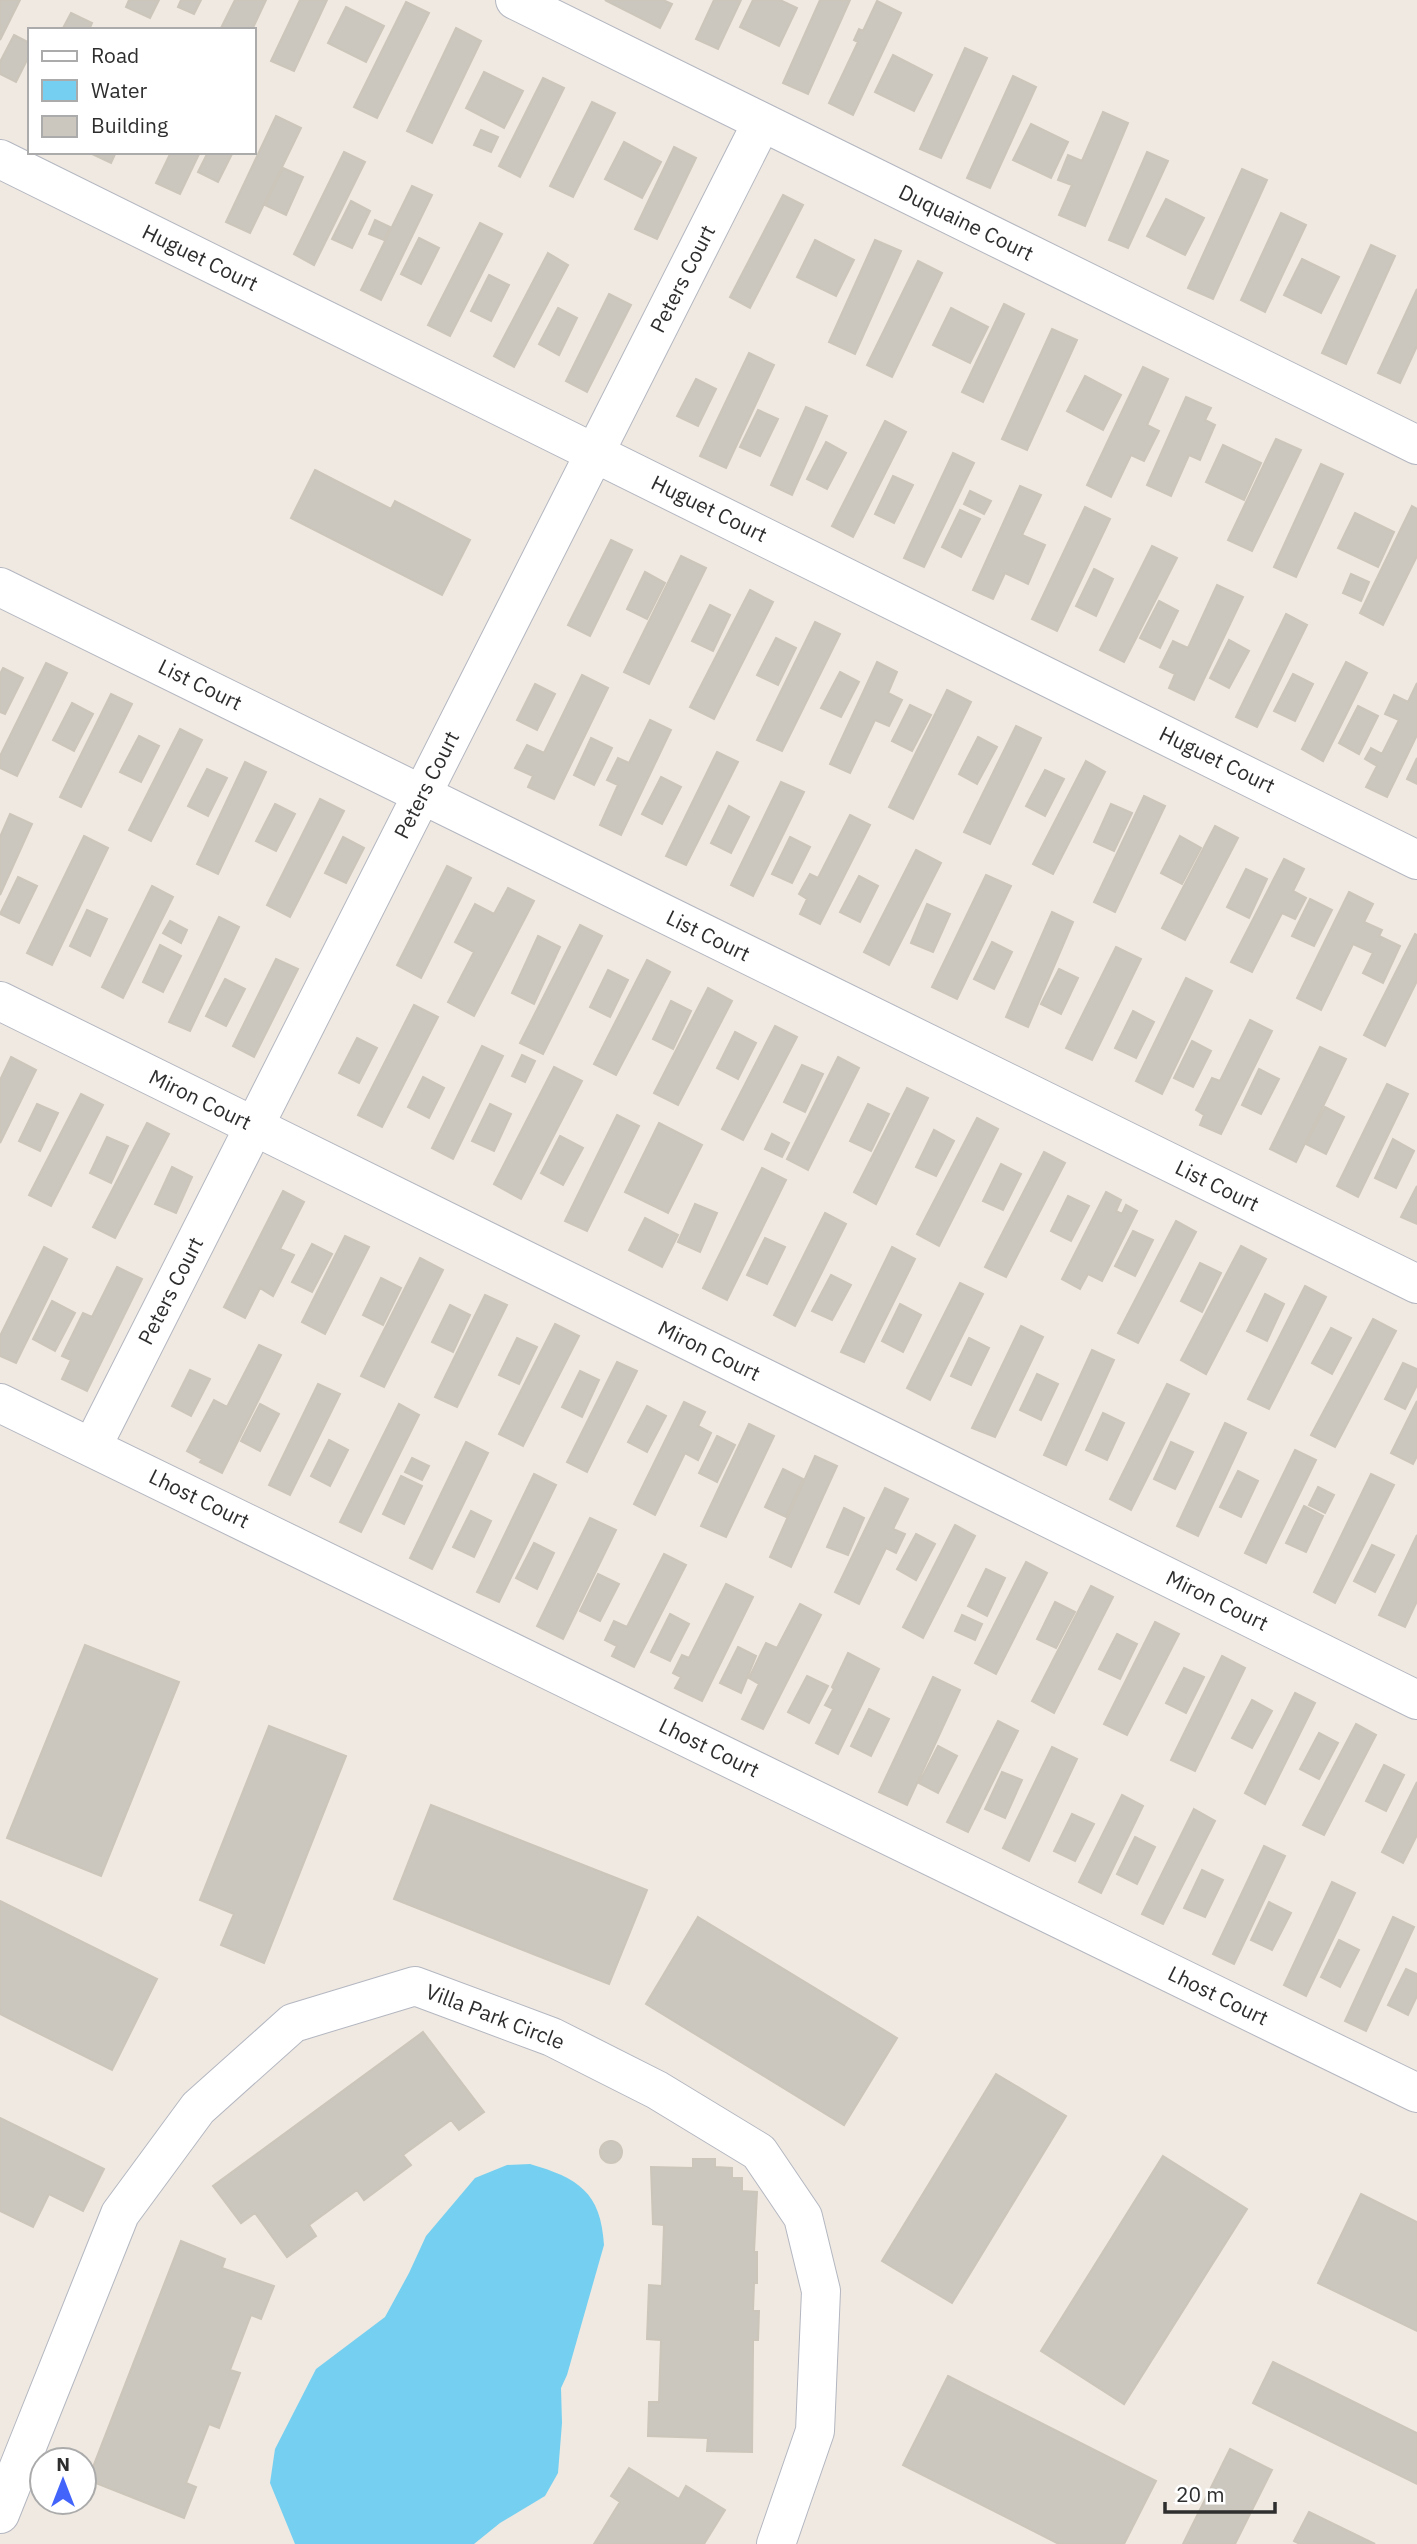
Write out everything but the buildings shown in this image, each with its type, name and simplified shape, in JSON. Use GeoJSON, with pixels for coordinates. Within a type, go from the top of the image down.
{"type":"FeatureCollection","features":[{"type":"Feature","properties":{"kind":"street","name":"Duquaine Court"},"geometry":{"type":"LineString","coordinates":[[515,0],[1417,445]]}},
{"type":"Feature","properties":{"kind":"street","name":"Peters Court"},"geometry":{"type":"LineString","coordinates":[[92,1447],[762,122]]}},
{"type":"Feature","properties":{"kind":"street","name":"Huguet Court"},"geometry":{"type":"LineString","coordinates":[[0,159],[1417,860]]}},
{"type":"Feature","properties":{"kind":"street","name":"List Court"},"geometry":{"type":"LineString","coordinates":[[0,587],[1417,1284]]}},
{"type":"Feature","properties":{"kind":"street","name":"Miron Court"},"geometry":{"type":"LineString","coordinates":[[0,1002],[1417,1700]]}},
{"type":"Feature","properties":{"kind":"street","name":"Lhost Court"},"geometry":{"type":"LineString","coordinates":[[0,1403],[1417,2093]]}},
{"type":"Feature","properties":{"kind":"street","name":"Villa Park Circle"},"geometry":{"type":"LineString","coordinates":[[0,2514],[120,2214],[198,2108],[293,2023],[415,1986],[552,2036],[657,2090],[759,2152],[803,2217],[821,2291],[815,2431],[776,2544]]}},
{"type":"Feature","properties":{"kind":"water"},"geometry":{"type":"Polygon","coordinates":[[[530,2164],[561,2175],[584,2190],[598,2212],[604,2245],[561,2388],[562,2423],[558,2473],[545,2496],[500,2523],[474,2544],[295,2544],[270,2483],[275,2449],[316,2369],[385,2317],[426,2236],[475,2178],[507,2165],[530,2164]]]}}]}
